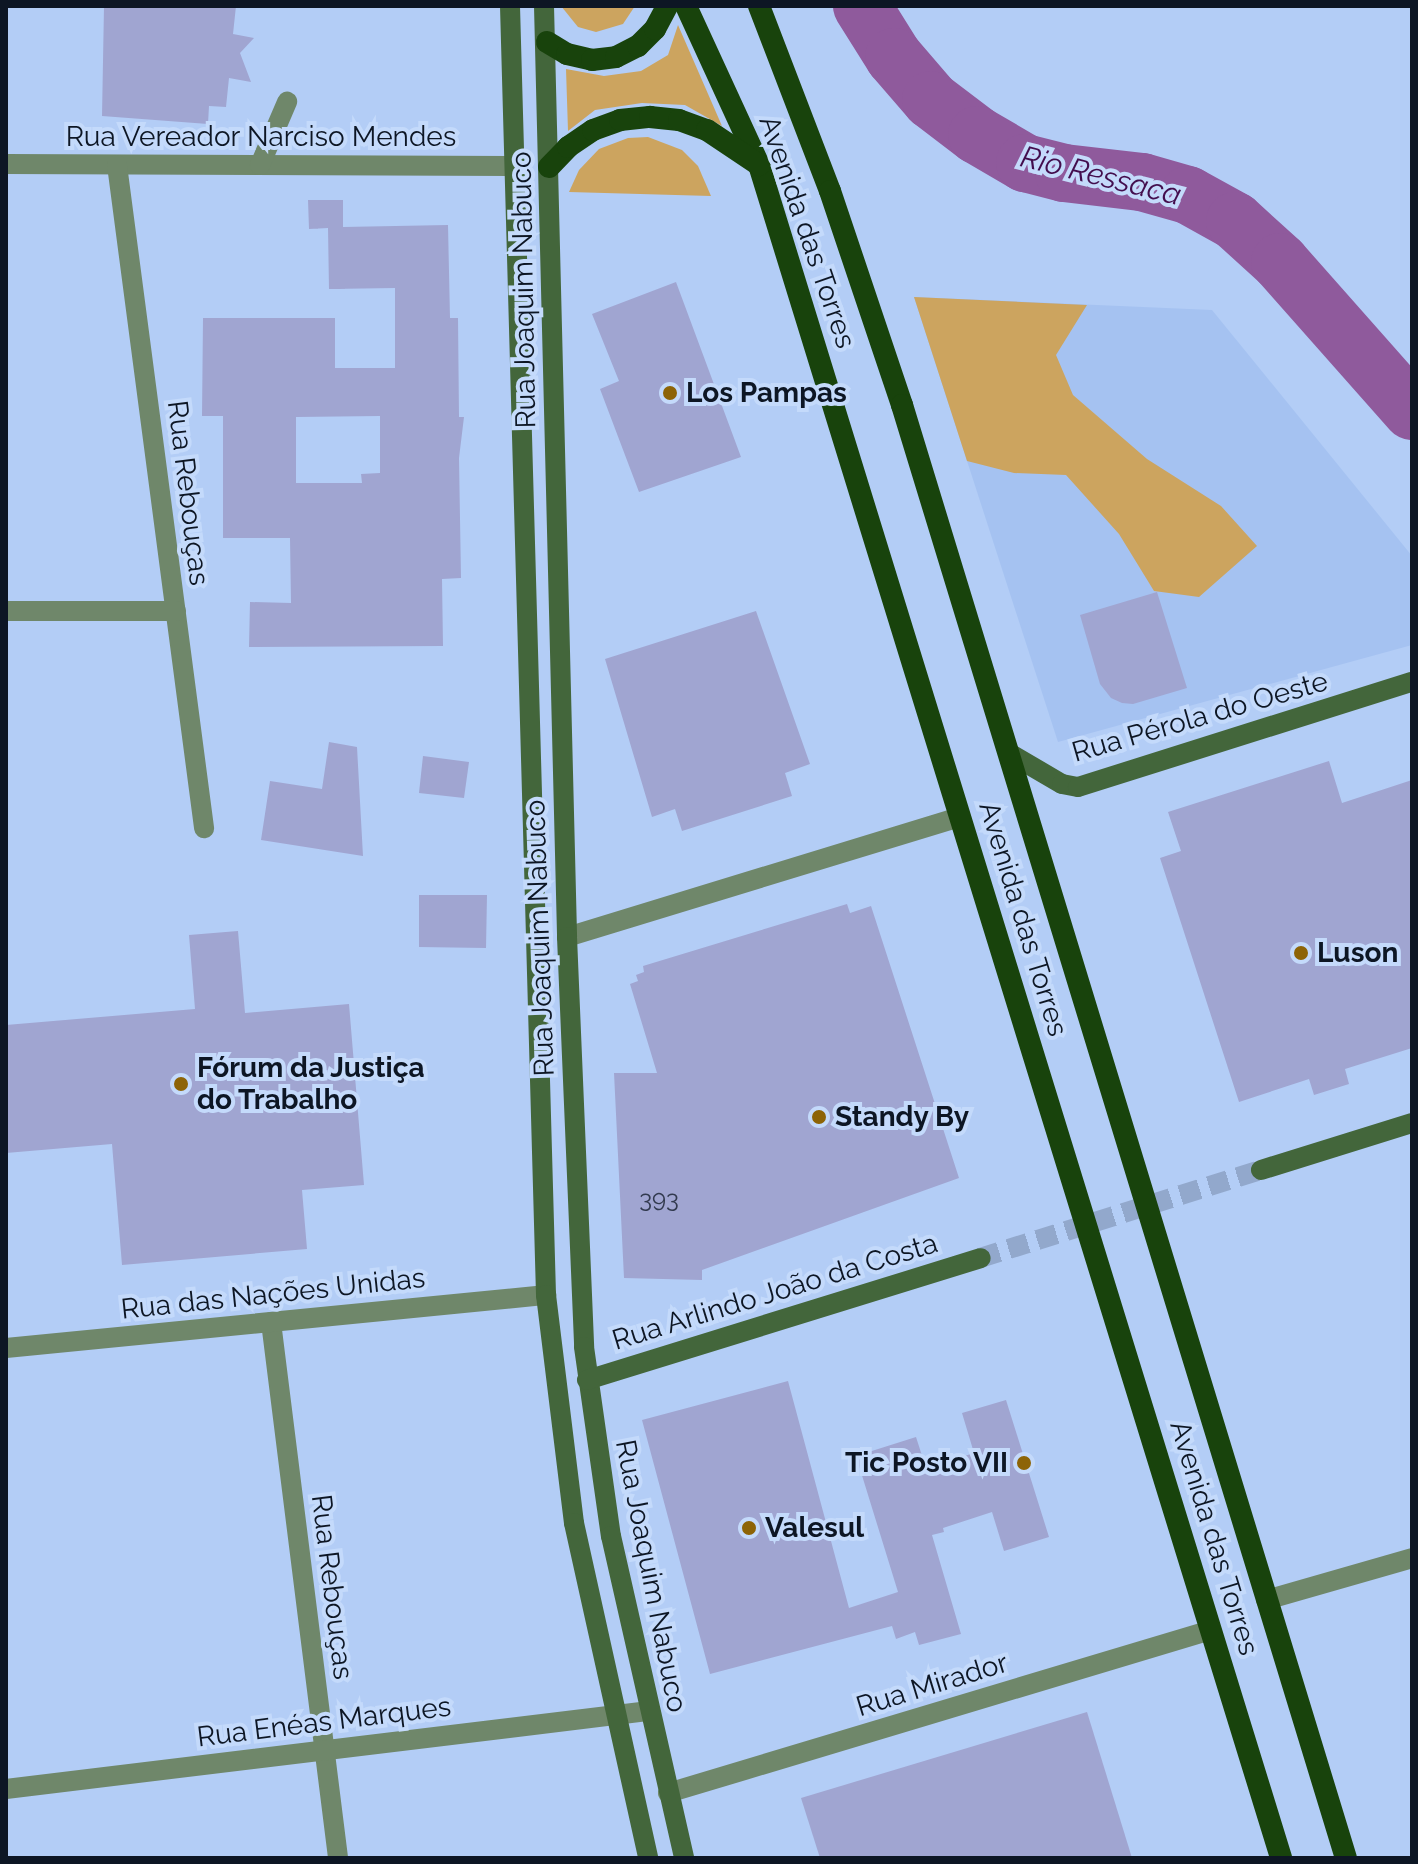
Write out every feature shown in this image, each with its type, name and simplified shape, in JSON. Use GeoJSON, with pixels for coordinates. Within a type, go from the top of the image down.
{"type":"FeatureCollection","features":[{"type":"Feature","properties":{"kind":"highway"},"geometry":{"type":"LineString","coordinates":[[547,42],[567,54],[592,60],[616,57],[638,46],[655,29],[667,6]]}},
{"type":"Feature","properties":{"kind":"highway","name":"Avenida das Torres"},"geometry":{"type":"LineString","coordinates":[[686,6],[759,165],[1281,1858]]}},
{"type":"Feature","properties":{"kind":"highway","name":"Avenida das Torres"},"geometry":{"type":"LineString","coordinates":[[759,6],[868,300],[1346,1858]]}},
{"type":"Feature","properties":{"kind":"highway"},"geometry":{"type":"LineString","coordinates":[[549,167],[568,147],[593,130],[620,120],[650,117],[679,120],[707,130],[759,165]]}},
{"type":"Feature","properties":{"kind":"main road","name":"Rua Joaquim Nabuco"},"geometry":{"type":"LineString","coordinates":[[510,6],[546,1295],[574,1523],[648,1858]]}},
{"type":"Feature","properties":{"kind":"main road","name":"Rua Joaquim Nabuco"},"geometry":{"type":"LineString","coordinates":[[544,6],[567,937],[580,1292],[587,1380],[611,1536],[684,1858]]}},
{"type":"Feature","properties":{"kind":"main road"},"geometry":{"type":"LineString","coordinates":[[511,43],[547,42]]}},
{"type":"Feature","properties":{"kind":"main road","name":"Rua Pérola do Oeste"},"geometry":{"type":"LineString","coordinates":[[1009,753],[1062,784],[1078,787],[1412,682]]}},
{"type":"Feature","properties":{"kind":"main road"},"geometry":{"type":"LineString","coordinates":[[1261,1170],[1412,1123]]}},
{"type":"Feature","properties":{"kind":"main road","name":"Rua Arlindo João da Costa"},"geometry":{"type":"LineString","coordinates":[[587,1380],[980,1258]]}},
{"type":"Feature","properties":{"kind":"main road"},"geometry":{"type":"LineString","coordinates":[[546,1295],[580,1292]]}},
{"type":"Feature","properties":{"kind":"street"},"geometry":{"type":"LineString","coordinates":[[260,165],[287,102]]}},
{"type":"Feature","properties":{"kind":"street","name":"Rua Vereador Narciso Mendes"},"geometry":{"type":"LineString","coordinates":[[6,164],[515,166]]}},
{"type":"Feature","properties":{"kind":"street","name":"Rua Rebouças"},"geometry":{"type":"LineString","coordinates":[[117,165],[204,828]]}},
{"type":"Feature","properties":{"kind":"street"},"geometry":{"type":"LineString","coordinates":[[6,611],[176,611]]}},
{"type":"Feature","properties":{"kind":"street"},"geometry":{"type":"LineString","coordinates":[[567,937],[960,817]]}},
{"type":"Feature","properties":{"kind":"street","name":"Rua das Nações Unidas"},"geometry":{"type":"LineString","coordinates":[[6,1348],[546,1295]]}},
{"type":"Feature","properties":{"kind":"street","name":"Rua Rebouças"},"geometry":{"type":"LineString","coordinates":[[271,1322],[338,1858]]}},
{"type":"Feature","properties":{"kind":"street"},"geometry":{"type":"LineString","coordinates":[[1266,1600],[1412,1558]]}},
{"type":"Feature","properties":{"kind":"street","name":"Rua Mirador"},"geometry":{"type":"LineString","coordinates":[[668,1793],[1211,1630]]}},
{"type":"Feature","properties":{"kind":"street","name":"Rua Enéas Marques"},"geometry":{"type":"LineString","coordinates":[[6,1789],[649,1711]]}},
{"type":"Feature","properties":{"kind":"shaded area"},"geometry":{"type":"Polygon","coordinates":[[[561,6],[635,6],[623,24],[596,32],[578,27],[561,6]]]}},
{"type":"Feature","properties":{"kind":"shaded area"},"geometry":{"type":"Polygon","coordinates":[[[678,25],[722,126],[685,105],[642,103],[595,110],[568,131],[566,69],[604,76],[641,71],[668,55],[678,25]]]}},
{"type":"Feature","properties":{"kind":"shaded area"},"geometry":{"type":"Polygon","coordinates":[[[648,137],[682,150],[698,166],[711,196],[569,192],[579,170],[599,149],[628,138],[648,137]]]}},
{"type":"Feature","properties":{"kind":"shaded area"},"geometry":{"type":"Polygon","coordinates":[[[914,297],[1212,310],[1412,556],[1412,645],[1058,742],[914,297]]]}},
{"type":"Feature","properties":{"kind":"shaded area"},"geometry":{"type":"Polygon","coordinates":[[[914,297],[1087,305],[1056,355],[1073,395],[1147,459],[1221,506],[1257,546],[1199,597],[1154,591],[1119,534],[1066,475],[1014,473],[967,461],[914,297]]]}},
{"type":"Feature","properties":{"kind":"building"},"geometry":{"type":"Polygon","coordinates":[[[104,6],[236,6],[233,34],[254,38],[240,53],[251,82],[229,78],[226,107],[209,106],[208,124],[102,116],[104,6]]]}},
{"type":"Feature","properties":{"kind":"building"},"geometry":{"type":"Polygon","coordinates":[[[308,200],[343,200],[343,227],[448,225],[450,318],[458,318],[459,417],[464,417],[459,458],[461,578],[442,579],[443,646],[249,647],[250,602],[291,603],[290,538],[223,538],[223,416],[202,416],[203,318],[335,318],[335,368],[395,368],[395,288],[329,289],[328,228],[309,229],[308,200]],[[380,416],[296,417],[296,483],[362,483],[361,474],[380,473],[380,416]]]}},
{"type":"Feature","properties":{"kind":"building"},"geometry":{"type":"Polygon","coordinates":[[[676,282],[741,457],[639,492],[600,389],[619,381],[592,314],[676,282]]]}},
{"type":"Feature","properties":{"kind":"building"},"geometry":{"type":"Polygon","coordinates":[[[1157,592],[1187,688],[1133,704],[1122,703],[1111,698],[1100,684],[1080,615],[1157,592]]]}},
{"type":"Feature","properties":{"kind":"building"},"geometry":{"type":"Polygon","coordinates":[[[756,611],[810,764],[785,773],[792,796],[682,831],[675,809],[652,817],[605,659],[756,611]]]}},
{"type":"Feature","properties":{"kind":"building"},"geometry":{"type":"Polygon","coordinates":[[[329,742],[357,747],[363,856],[261,840],[270,781],[322,789],[329,742]]]}},
{"type":"Feature","properties":{"kind":"building"},"geometry":{"type":"Polygon","coordinates":[[[423,756],[469,762],[464,798],[419,793],[423,756]]]}},
{"type":"Feature","properties":{"kind":"building","name":"Luson"},"geometry":{"type":"Polygon","coordinates":[[[1329,761],[1342,803],[1412,780],[1412,1048],[1345,1069],[1349,1084],[1314,1095],[1309,1079],[1239,1102],[1160,858],[1181,851],[1168,812],[1329,761]]]}},
{"type":"Feature","properties":{"kind":"building"},"geometry":{"type":"Polygon","coordinates":[[[419,895],[487,895],[486,948],[419,947],[419,895]]]}},
{"type":"Feature","properties":{"kind":"building","name":"Standy By"},"geometry":{"type":"Polygon","coordinates":[[[847,904],[850,913],[871,906],[959,1178],[702,1270],[702,1280],[624,1278],[614,1073],[657,1073],[630,984],[638,981],[636,975],[644,972],[643,966],[847,904]]]}},
{"type":"Feature","properties":{"kind":"building","name":"Fórum da Justiça do Trabalho"},"geometry":{"type":"Polygon","coordinates":[[[238,931],[245,1013],[349,1004],[364,1185],[302,1190],[307,1249],[122,1265],[112,1144],[6,1153],[6,1025],[195,1009],[189,935],[238,931]]]}},
{"type":"Feature","properties":{"kind":"building","name":"Valesul"},"geometry":{"type":"Polygon","coordinates":[[[788,1381],[849,1608],[898,1592],[856,1456],[916,1437],[926,1468],[974,1453],[962,1413],[1006,1400],[1049,1537],[1004,1551],[992,1512],[943,1528],[944,1532],[932,1535],[961,1634],[919,1645],[915,1632],[896,1639],[892,1626],[710,1674],[642,1420],[788,1381]]]}},
{"type":"Feature","properties":{"kind":"building"},"geometry":{"type":"Polygon","coordinates":[[[1087,1712],[1132,1858],[820,1858],[801,1798],[1087,1712]]]}},
{"type":"Feature","properties":{"kind":"waterway","name":"Rio Ressaca"},"geometry":{"type":"LineString","coordinates":[[862,6],[894,57],[931,100],[977,135],[1025,163],[1064,173],[1142,182],[1188,195],[1235,221],[1280,262],[1412,411]]}},
{"type":"Feature","properties":{"kind":"tunnel"},"geometry":{"type":"LineString","coordinates":[[980,1258],[1261,1170]]}},
{"type":"Feature","properties":{"kind":"place","name":"Los Pampas"},"geometry":{"type":"Point","coordinates":[670,393]}},
{"type":"Feature","properties":{"kind":"place","name":"Luson"},"geometry":{"type":"Point","coordinates":[1301,953]}},
{"type":"Feature","properties":{"kind":"place","name":"Fórum da Justiça do Trabalho"},"geometry":{"type":"Point","coordinates":[181,1084]}},
{"type":"Feature","properties":{"kind":"place","name":"Standy By"},"geometry":{"type":"Point","coordinates":[819,1117]}},
{"type":"Feature","properties":{"kind":"place","name":"Tic Posto VII"},"geometry":{"type":"Point","coordinates":[1024,1463]}},
{"type":"Feature","properties":{"kind":"place","name":"Valesul"},"geometry":{"type":"Point","coordinates":[749,1528]}}]}
